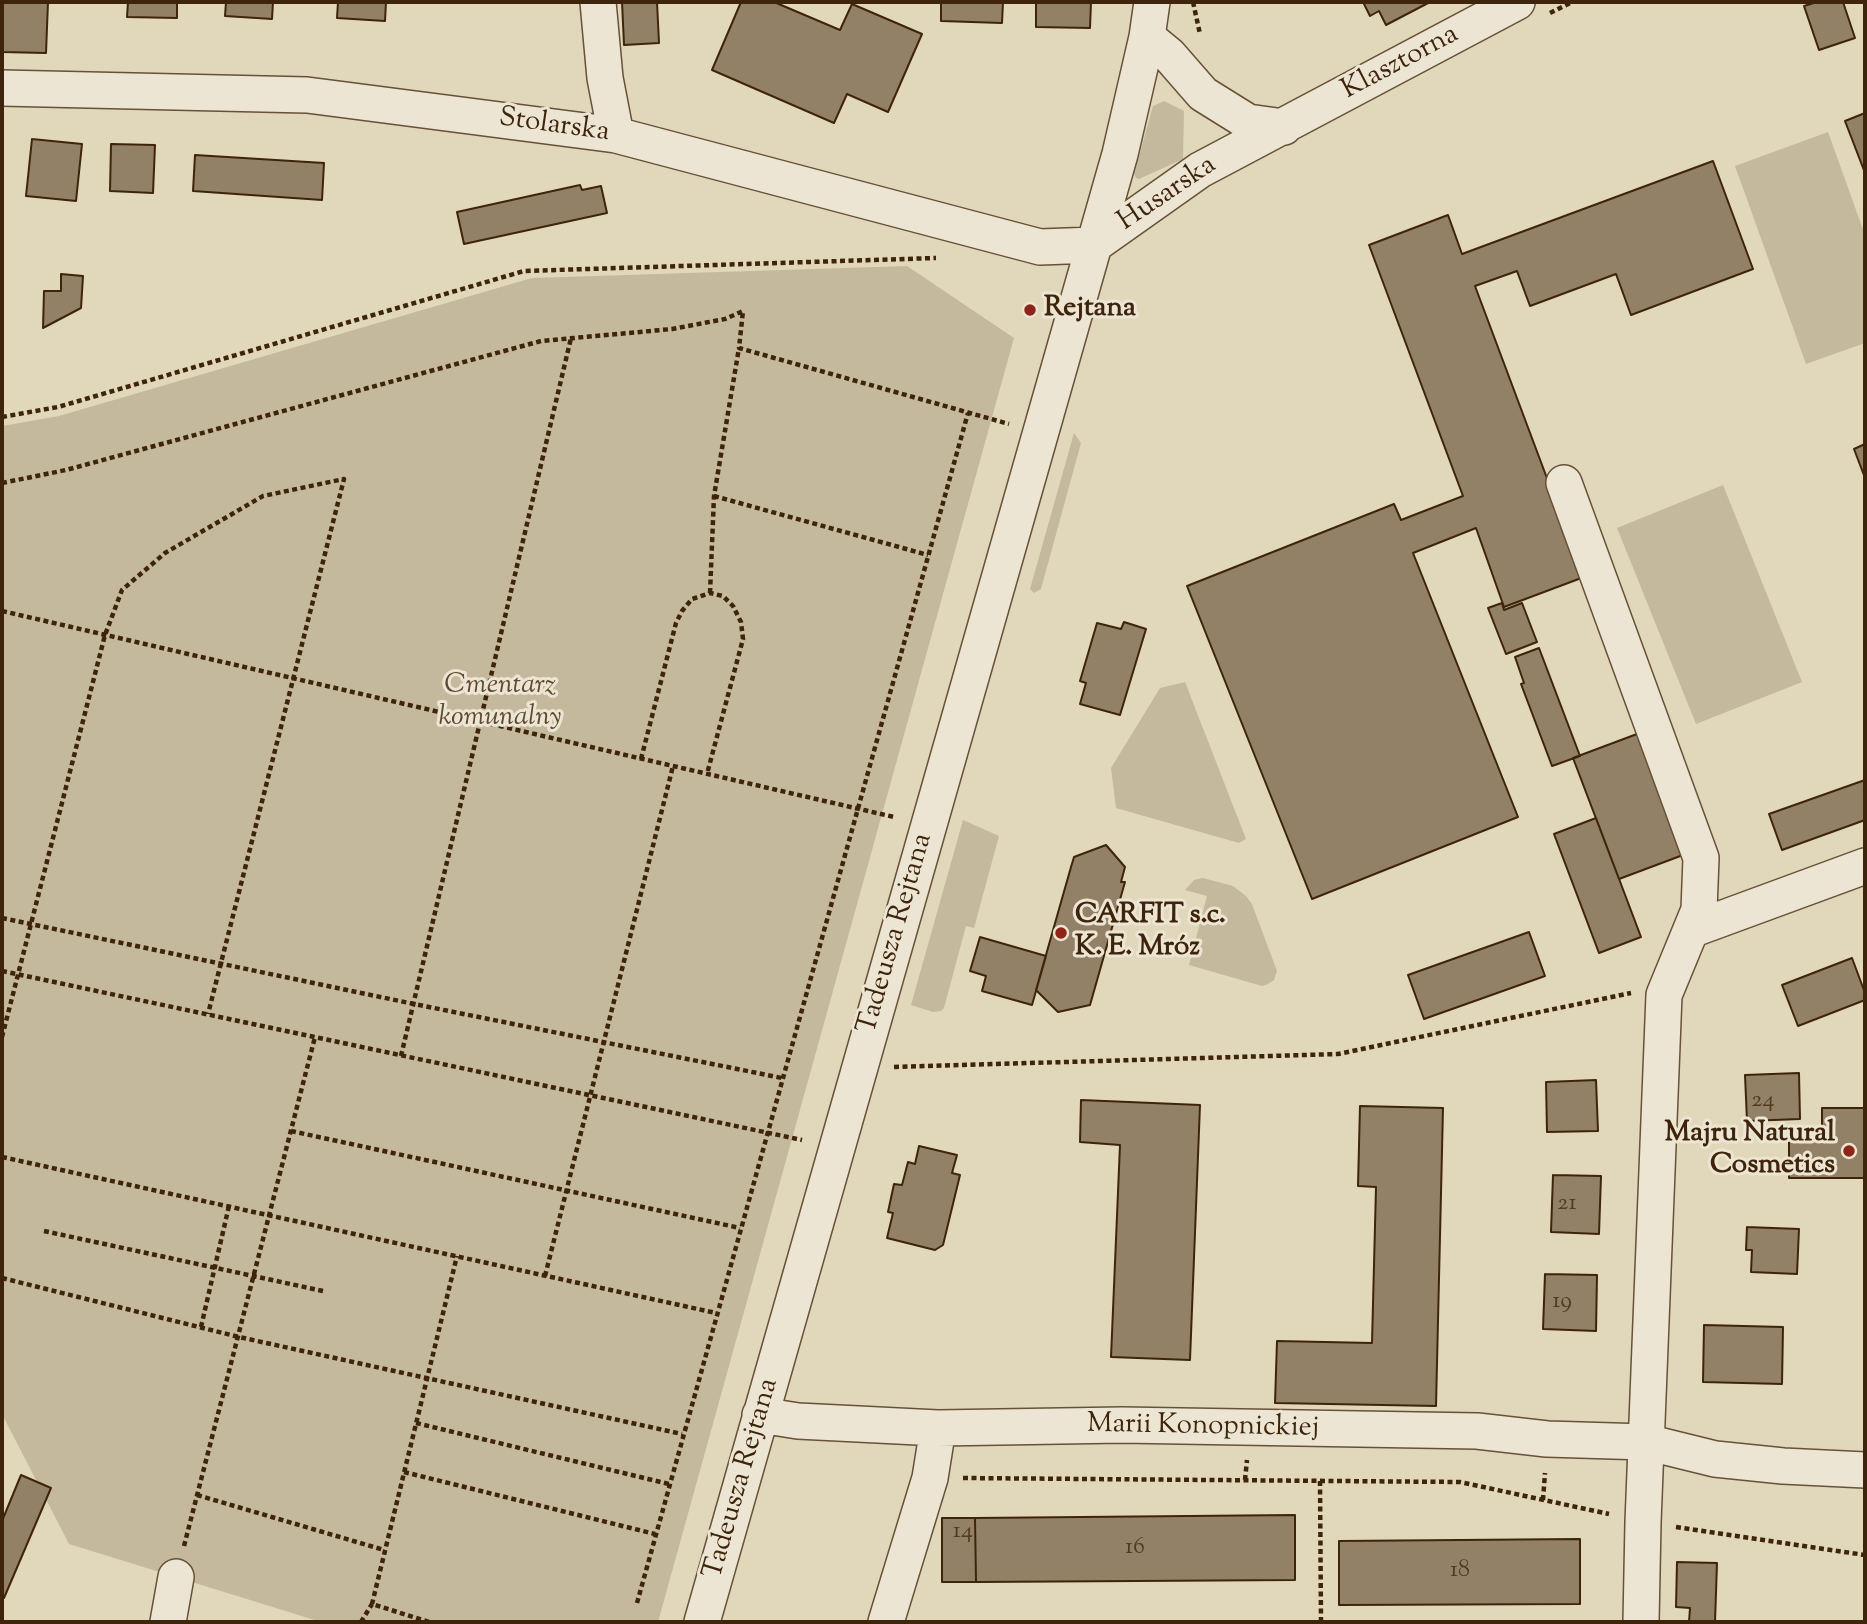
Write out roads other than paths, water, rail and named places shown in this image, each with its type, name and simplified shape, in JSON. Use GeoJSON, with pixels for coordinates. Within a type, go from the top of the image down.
{"type":"FeatureCollection","features":[{"type":"Feature","properties":{"kind":"street"},"geometry":{"type":"LineString","coordinates":[[598,2],[605,78],[616,135]]}},
{"type":"Feature","properties":{"kind":"street","name":"Husarska"},"geometry":{"type":"LineString","coordinates":[[1094,245],[1120,154],[1147,37],[1152,2]]}},
{"type":"Feature","properties":{"kind":"street","name":"Klasztorna"},"geometry":{"type":"LineString","coordinates":[[1284,127],[1517,2]]}},
{"type":"Feature","properties":{"kind":"street"},"geometry":{"type":"LineString","coordinates":[[1147,37],[1169,55],[1203,94],[1248,122],[1284,127]]}},
{"type":"Feature","properties":{"kind":"street","name":"Stolarska"},"geometry":{"type":"LineString","coordinates":[[2,88],[307,95],[616,135],[1040,247],[1094,245]]}},
{"type":"Feature","properties":{"kind":"street","name":"Husarska"},"geometry":{"type":"LineString","coordinates":[[1094,245],[1200,170],[1284,127]]}},
{"type":"Feature","properties":{"kind":"street","name":"Tadeusza Rejtana"},"geometry":{"type":"LineString","coordinates":[[702,1622],[1094,245]]}},
{"type":"Feature","properties":{"kind":"street"},"geometry":{"type":"LineString","coordinates":[[1564,483],[1701,858],[1699,910],[1691,930],[1650,994],[1646,1442],[1641,1622]]}},
{"type":"Feature","properties":{"kind":"street"},"geometry":{"type":"LineString","coordinates":[[1691,930],[1865,866]]}},
{"type":"Feature","properties":{"kind":"street","name":"Marii Konopnickiej"},"geometry":{"type":"LineString","coordinates":[[760,1415],[798,1421],[938,1428],[1122,1425],[1477,1431],[1547,1439],[1646,1442],[1715,1459],[1865,1470]]}},
{"type":"Feature","properties":{"kind":"street"},"geometry":{"type":"LineString","coordinates":[[886,1622],[930,1478],[938,1428]]}},
{"type":"Feature","properties":{"kind":"street"},"geometry":{"type":"LineString","coordinates":[[168,1622],[176,1577]]}},
{"type":"Feature","properties":{"kind":"place","name":"Rejtana"},"geometry":{"type":"Point","coordinates":[1030,310]}},
{"type":"Feature","properties":{"kind":"place","name":"CARFIT s.c. K. E. Mróz"},"geometry":{"type":"Point","coordinates":[1061,933]}},
{"type":"Feature","properties":{"kind":"place","name":"Majru Natural Cosmetics"},"geometry":{"type":"Point","coordinates":[1849,1151]}},
{"type":"Feature","properties":{"kind":"park label","name":"Cmentarz komunalny"},"geometry":{"type":"Point","coordinates":[500,703]}}]}
